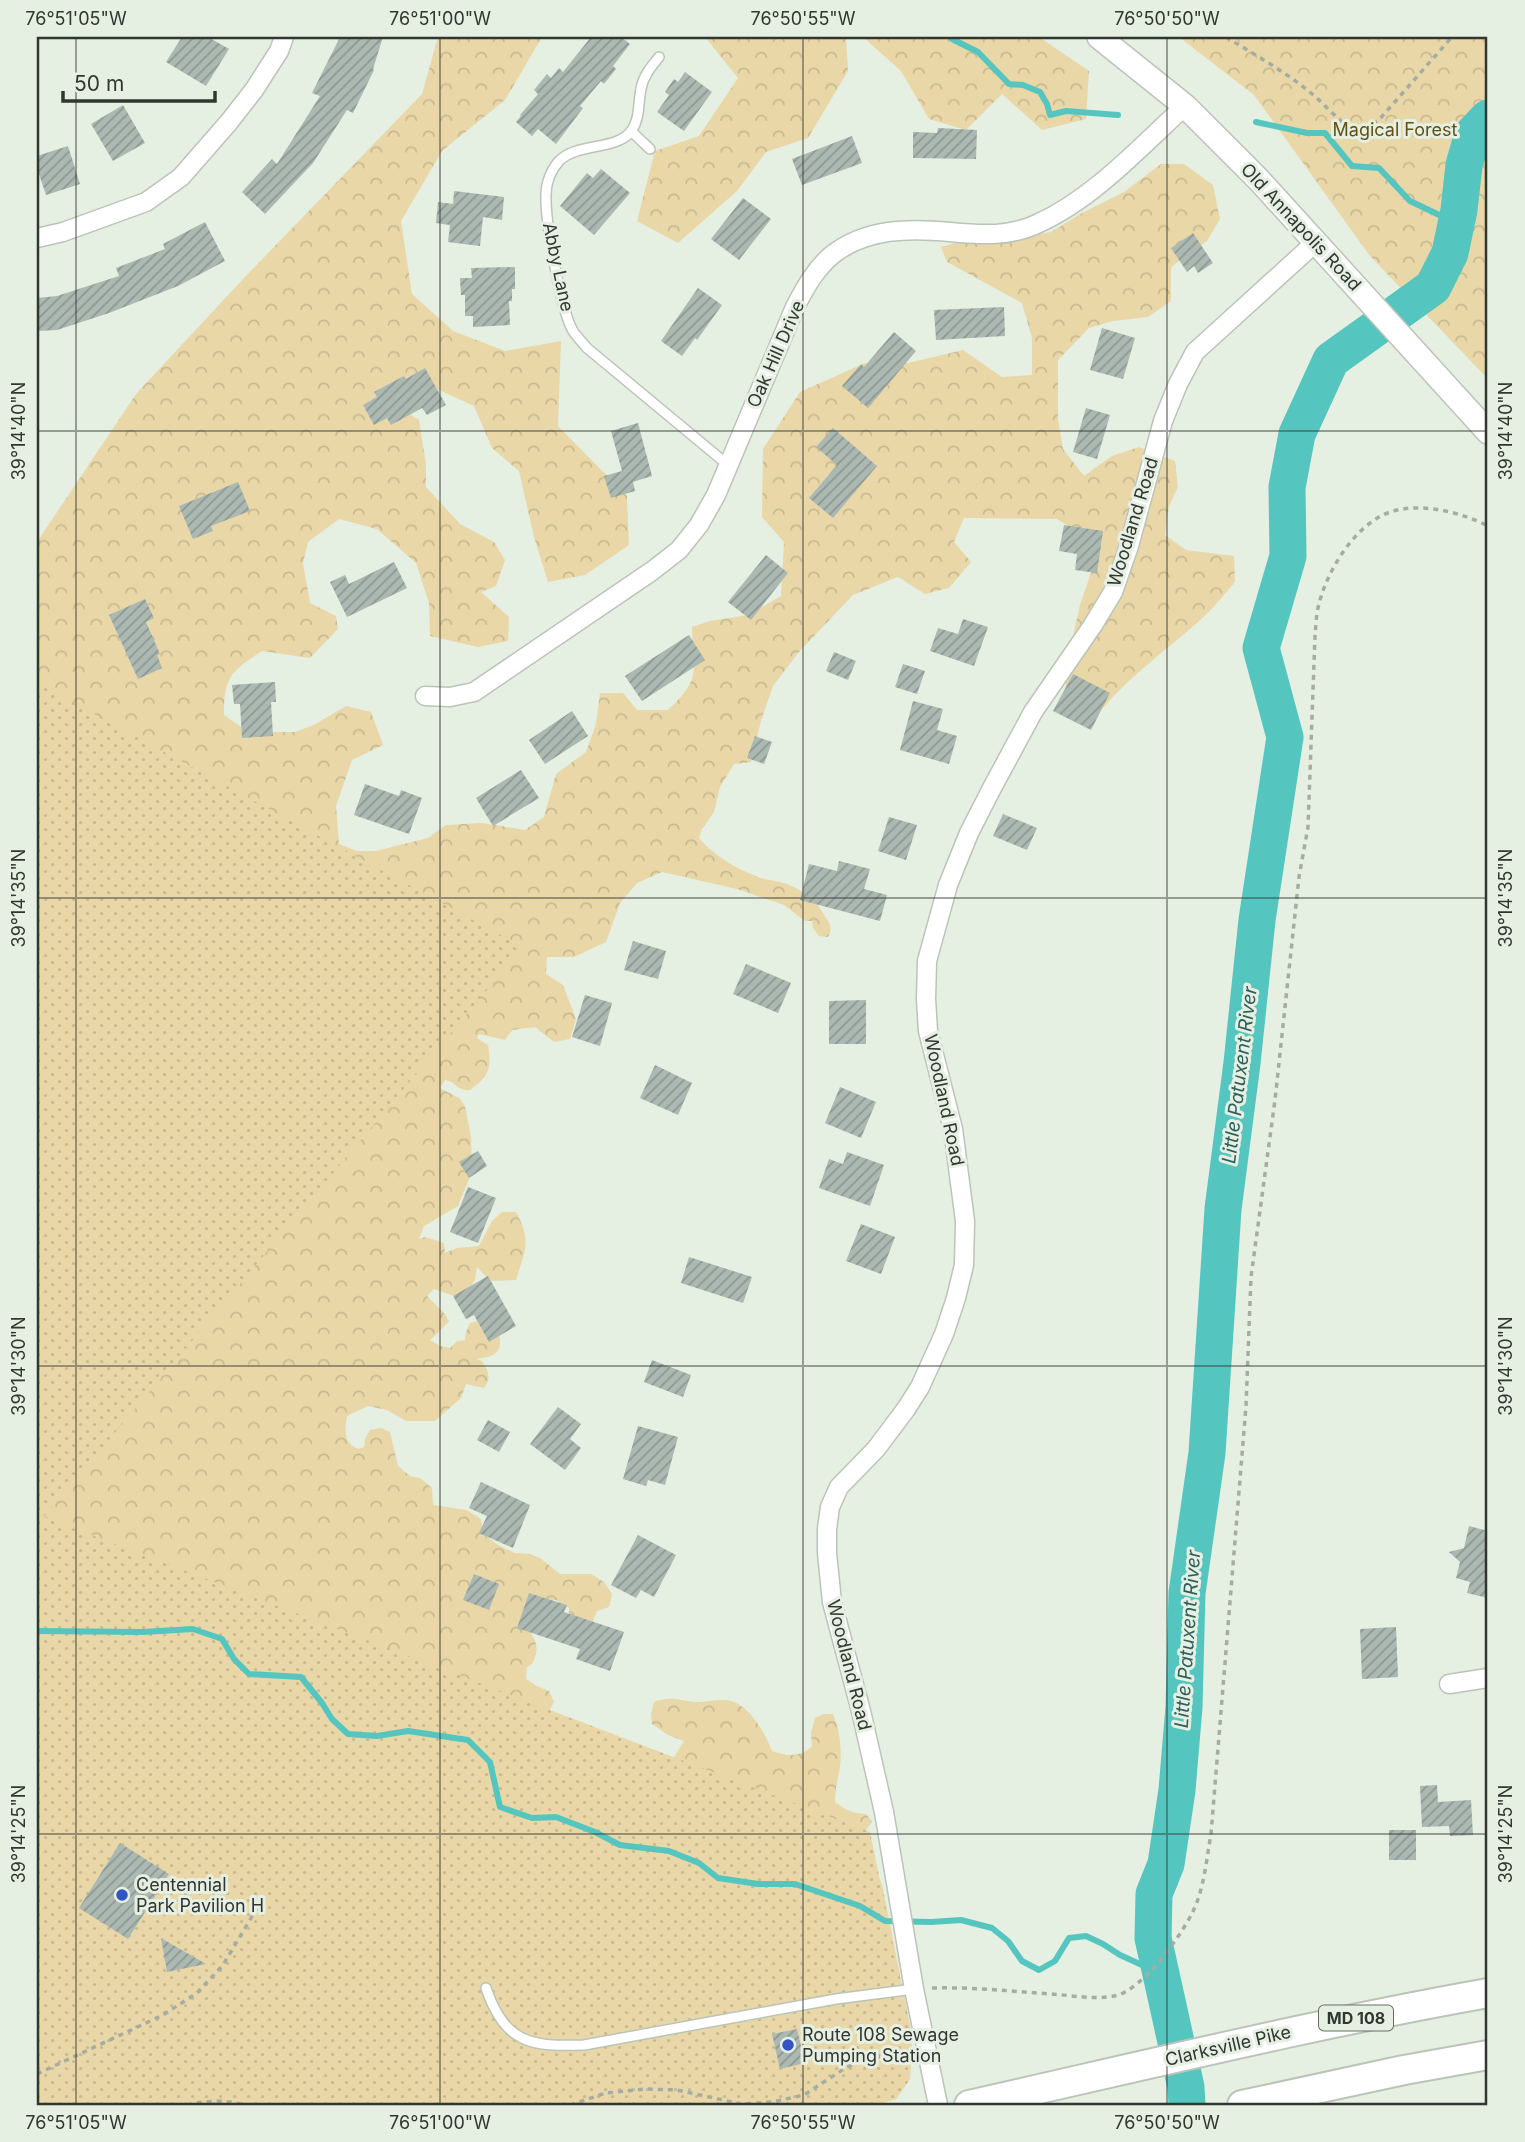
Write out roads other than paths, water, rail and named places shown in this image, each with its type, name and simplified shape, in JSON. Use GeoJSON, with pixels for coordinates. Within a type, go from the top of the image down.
{"type":"FeatureCollection","features":[{"type":"Feature","properties":{"kind":"main road","name":"Clarksville Pike"},"geometry":{"type":"LineString","coordinates":[[969,2105],[1224,2046],[1488,1993]]}},
{"type":"Feature","properties":{"kind":"main road"},"geometry":{"type":"LineString","coordinates":[[1242,2105],[1488,2055]]}},
{"type":"Feature","properties":{"kind":"street"},"geometry":{"type":"LineString","coordinates":[[37,238],[74,229],[146,202],[181,177],[254,90],[285,37]]}},
{"type":"Feature","properties":{"kind":"street","name":"Old Annapolis Road"},"geometry":{"type":"LineString","coordinates":[[1098,37],[1185,106],[1259,180],[1488,432]]}},
{"type":"Feature","properties":{"kind":"street","name":"Oak Hill Drive"},"geometry":{"type":"LineString","coordinates":[[425,696],[450,697],[474,691],[679,550],[699,525],[716,495],[795,307],[810,279],[832,255],[856,240],[886,231],[920,229],[979,234],[1008,233],[1039,224],[1069,206],[1109,176],[1185,106]]}},
{"type":"Feature","properties":{"kind":"street","name":"Woodland Road"},"geometry":{"type":"LineString","coordinates":[[938,2105],[914,1989],[884,1812],[832,1602],[827,1553],[830,1507],[839,1487],[876,1449],[920,1387],[957,1298],[964,1265],[965,1221],[953,1129],[928,1031],[927,961],[948,885],[969,833],[1033,712],[1113,592],[1129,546],[1163,421],[1195,352],[1316,242]]}},
{"type":"Feature","properties":{"kind":"street"},"geometry":{"type":"LineString","coordinates":[[1449,1684],[1488,1678]]}},
{"type":"Feature","properties":{"kind":"lane"},"geometry":{"type":"LineString","coordinates":[[650,149],[631,131],[639,111],[641,87],[659,57]]}},
{"type":"Feature","properties":{"kind":"lane","name":"Abby Lane"},"geometry":{"type":"LineString","coordinates":[[631,131],[610,144],[571,153],[558,162],[549,177],[546,194],[547,221],[565,311],[573,331],[587,348],[728,465]]}},
{"type":"Feature","properties":{"kind":"lane"},"geometry":{"type":"LineString","coordinates":[[486,1987],[501,2022],[530,2042],[554,2046],[584,2045],[836,1999],[914,1989]]}},
{"type":"Feature","properties":{"kind":"waterway"},"geometry":{"type":"LineString","coordinates":[[950,37],[978,52],[1009,84],[1023,85],[1040,92],[1050,115],[1066,111],[1118,115]]}},
{"type":"Feature","properties":{"kind":"waterway","name":"Little Patuxent River"},"geometry":{"type":"LineString","coordinates":[[1187,2105],[1186,2087],[1153,1938],[1154,1894],[1166,1864],[1177,1790],[1184,1707],[1187,1593],[1207,1453],[1223,1209],[1257,920],[1285,737],[1261,648],[1288,556],[1287,487],[1297,434],[1331,360],[1433,287],[1450,253],[1459,210],[1464,165],[1473,134],[1488,118]]}},
{"type":"Feature","properties":{"kind":"waterway"},"geometry":{"type":"LineString","coordinates":[[1256,122],[1307,133],[1325,133],[1352,166],[1379,168],[1410,201],[1456,223]]}},
{"type":"Feature","properties":{"kind":"waterway"},"geometry":{"type":"LineString","coordinates":[[37,1631],[143,1632],[193,1629],[222,1639],[234,1659],[249,1674],[301,1677],[332,1719],[348,1734],[377,1736],[408,1731],[468,1740],[490,1762],[500,1807],[532,1818],[556,1817],[620,1845],[669,1851],[699,1863],[718,1878],[758,1884],[795,1884],[860,1906],[885,1921],[961,1920],[992,1928],[1008,1941],[1022,1961],[1039,1970],[1055,1961],[1069,1938],[1086,1936],[1142,1965],[1164,1985]]}},
{"type":"Feature","properties":{"kind":"place","name":"Centennial Park Pavilion H"},"geometry":{"type":"Point","coordinates":[122,1895]}},
{"type":"Feature","properties":{"kind":"place","name":"Route 108 Sewage Pumping Station"},"geometry":{"type":"Point","coordinates":[788,2045]}},
{"type":"Feature","properties":{"kind":"park label","name":"Magical Forest"},"geometry":{"type":"Point","coordinates":[1395,130]}}]}
